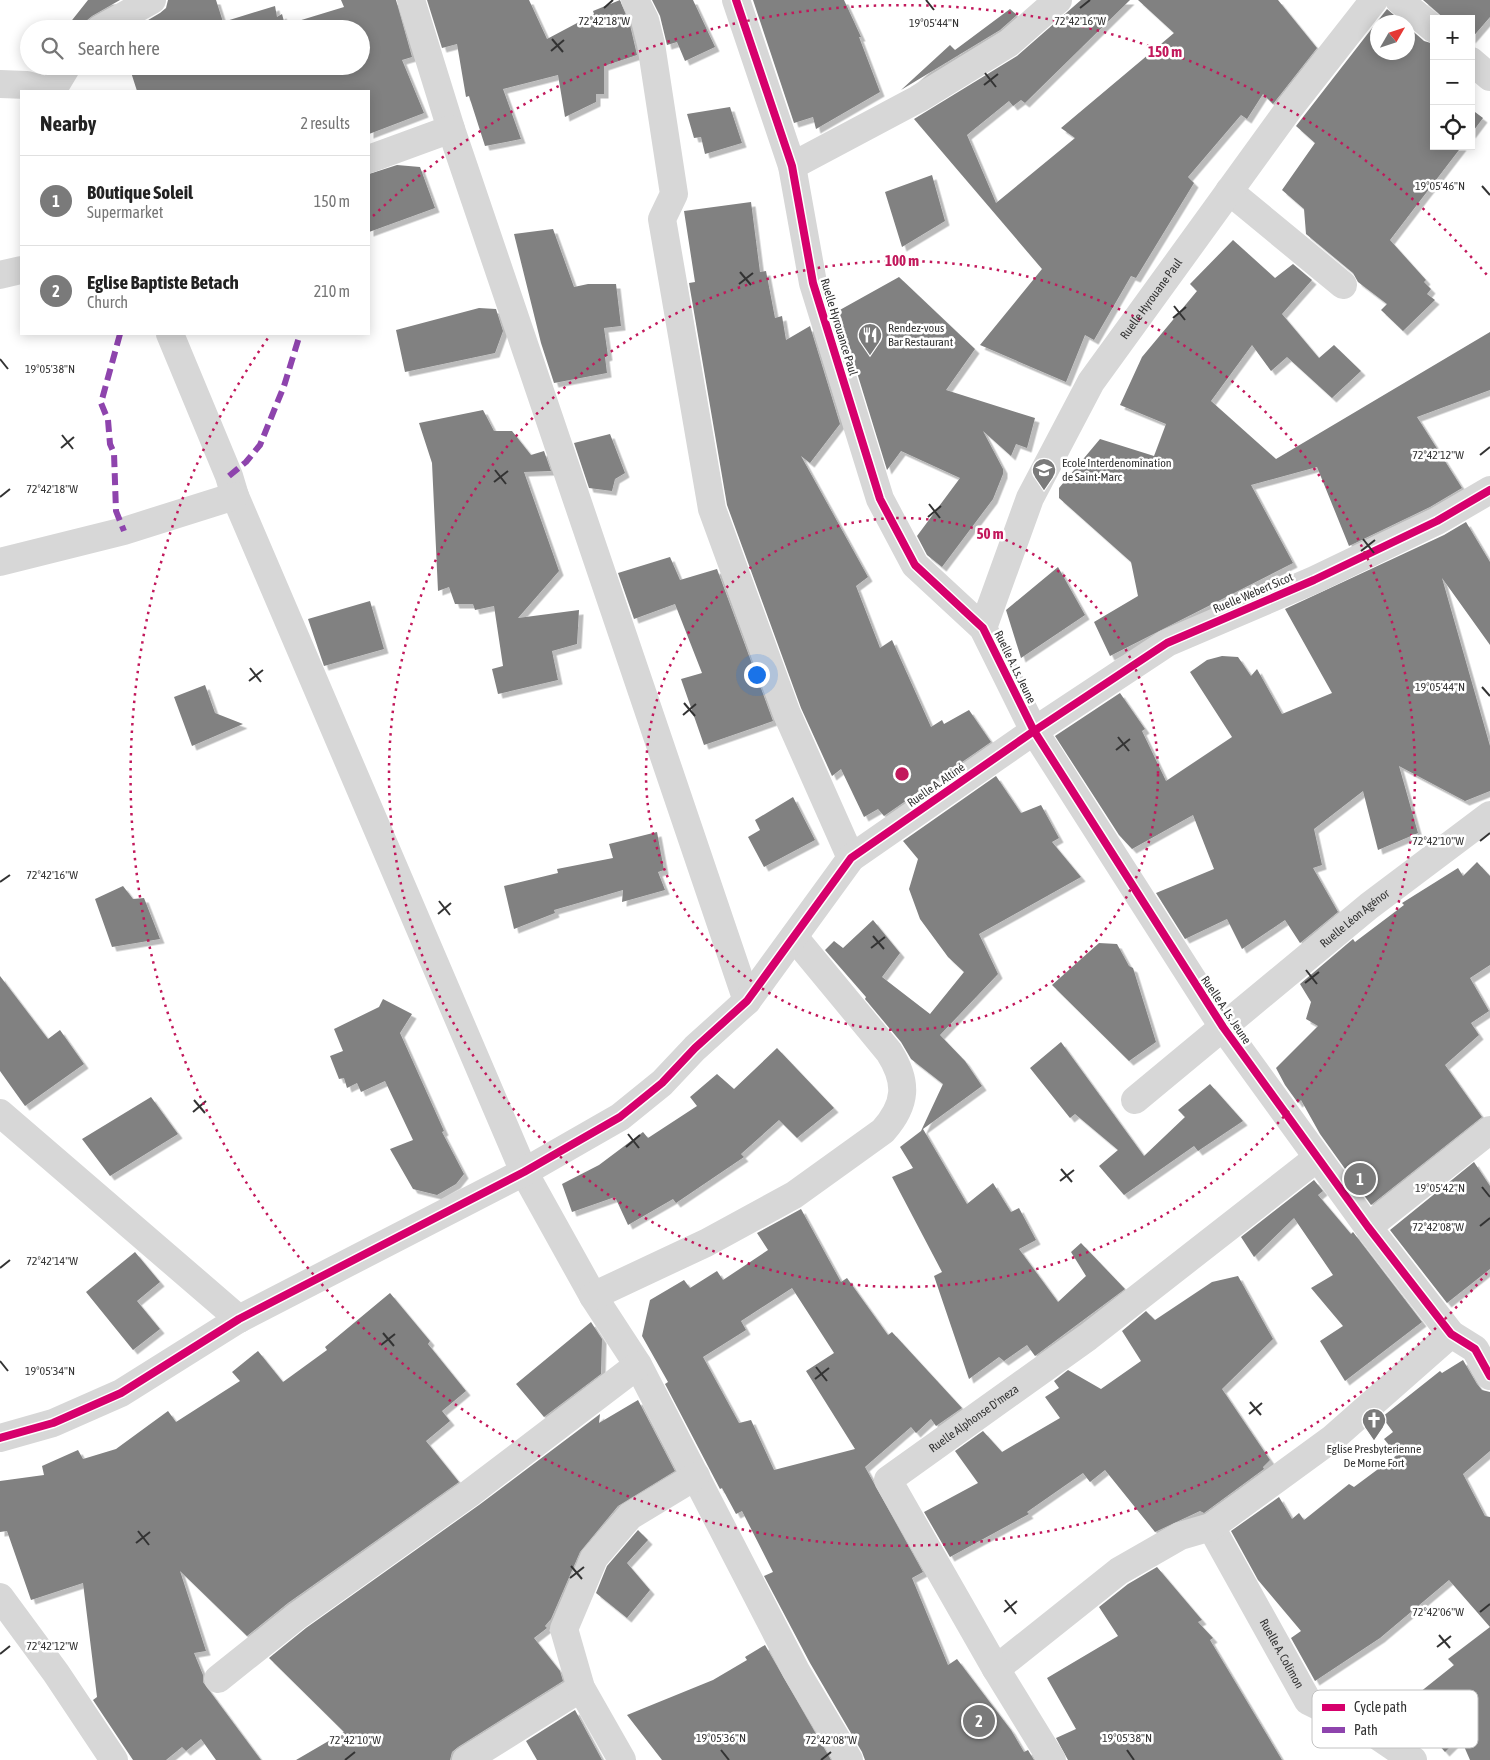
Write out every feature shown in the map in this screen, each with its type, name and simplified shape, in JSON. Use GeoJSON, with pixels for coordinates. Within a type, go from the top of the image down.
{"type":"FeatureCollection","features":[{"type":"Feature","properties":{"kind":"street"},"geometry":{"type":"LineString","coordinates":[[116,20],[152,0]]}},
{"type":"Feature","properties":{"kind":"street"},"geometry":{"type":"LineString","coordinates":[[411,0],[451,129],[747,1002]]}},
{"type":"Feature","properties":{"kind":"street"},"geometry":{"type":"LineString","coordinates":[[635,0],[646,20],[668,154],[674,194],[662,218],[712,509],[787,714],[851,858]]}},
{"type":"Feature","properties":{"kind":"street","name":"Ruelle Hyrouance Paul"},"geometry":{"type":"LineString","coordinates":[[736,0],[792,166],[812,283],[880,499],[915,565],[983,628]]}},
{"type":"Feature","properties":{"kind":"street"},"geometry":{"type":"LineString","coordinates":[[792,166],[918,99],[1009,43],[1058,0]]}},
{"type":"Feature","properties":{"kind":"street","name":"Ruelle Hyrouane Paul"},"geometry":{"type":"LineString","coordinates":[[983,628],[1030,498],[1091,382],[1291,106],[1374,0]]}},
{"type":"Feature","properties":{"kind":"street"},"geometry":{"type":"LineString","coordinates":[[1399,0],[1430,26]]}},
{"type":"Feature","properties":{"kind":"street"},"geometry":{"type":"LineString","coordinates":[[1475,64],[1490,77]]}},
{"type":"Feature","properties":{"kind":"street"},"geometry":{"type":"LineString","coordinates":[[52,90],[61,75]]}},
{"type":"Feature","properties":{"kind":"street"},"geometry":{"type":"LineString","coordinates":[[0,84],[27,85],[47,90]]}},
{"type":"Feature","properties":{"kind":"street"},"geometry":{"type":"LineString","coordinates":[[370,158],[451,129]]}},
{"type":"Feature","properties":{"kind":"street"},"geometry":{"type":"LineString","coordinates":[[1229,192],[1343,285]]}},
{"type":"Feature","properties":{"kind":"street"},"geometry":{"type":"LineString","coordinates":[[0,275],[20,270]]}},
{"type":"Feature","properties":{"kind":"street"},"geometry":{"type":"LineString","coordinates":[[170,335],[229,476],[235,496],[524,1172],[593,1296],[638,1366],[796,1671],[849,1760]]}},
{"type":"Feature","properties":{"kind":"street","name":"Ruelle Webert Sicot"},"geometry":{"type":"LineString","coordinates":[[1034,731],[1167,643],[1314,580],[1437,521],[1490,490]]}},
{"type":"Feature","properties":{"kind":"street"},"geometry":{"type":"LineString","coordinates":[[0,562],[124,531],[235,496]]}},
{"type":"Feature","properties":{"kind":"street","name":"Ruelle A. Ls. Jeune"},"geometry":{"type":"LineString","coordinates":[[983,628],[1034,731],[1223,1027],[1368,1228],[1452,1334],[1483,1344],[1490,1376]]}},
{"type":"Feature","properties":{"kind":"street","name":"Ruelle A. Altiné"},"geometry":{"type":"LineString","coordinates":[[0,1438],[54,1423],[121,1392],[239,1319],[524,1172],[620,1117],[662,1083],[695,1048],[747,1002],[851,858],[1034,731]]}},
{"type":"Feature","properties":{"kind":"street","name":"Ruelle Léon Agénor"},"geometry":{"type":"LineString","coordinates":[[1135,1100],[1369,906],[1490,816]]}},
{"type":"Feature","properties":{"kind":"street"},"geometry":{"type":"LineString","coordinates":[[593,1296],[706,1243],[794,1195],[883,1131],[894,1118],[902,1102],[903,1084],[898,1067],[889,1052],[794,937]]}},
{"type":"Feature","properties":{"kind":"street"},"geometry":{"type":"LineString","coordinates":[[0,1114],[239,1319]]}},
{"type":"Feature","properties":{"kind":"street"},"geometry":{"type":"LineString","coordinates":[[1368,1228],[1490,1130]]}},
{"type":"Feature","properties":{"kind":"street","name":"Ruelle Alphonse D'meza"},"geometry":{"type":"LineString","coordinates":[[1052,1760],[996,1669],[888,1480],[1088,1337],[1317,1158]]}},
{"type":"Feature","properties":{"kind":"street"},"geometry":{"type":"LineString","coordinates":[[996,1669],[1119,1571],[1180,1536],[1211,1527],[1333,1438],[1452,1334]]}},
{"type":"Feature","properties":{"kind":"street"},"geometry":{"type":"LineString","coordinates":[[218,1679],[297,1616],[463,1499],[638,1366]]}},
{"type":"Feature","properties":{"kind":"street"},"geometry":{"type":"LineString","coordinates":[[622,1760],[582,1688],[564,1629],[594,1558],[630,1516],[696,1476]]}},
{"type":"Feature","properties":{"kind":"street","name":"Ruelle A. Colimon"},"geometry":{"type":"LineString","coordinates":[[1211,1527],[1308,1701],[1312,1703]]}},
{"type":"Feature","properties":{"kind":"street"},"geometry":{"type":"LineString","coordinates":[[0,1597],[56,1673],[114,1760]]}},
{"type":"Feature","properties":{"kind":"street"},"geometry":{"type":"LineString","coordinates":[[466,1760],[582,1688]]}},
{"type":"Feature","properties":{"kind":"street","name":"Ruelle A. Colimon"},"geometry":{"type":"LineString","coordinates":[[1395,1748],[1413,1760]]}},
{"type":"Feature","properties":{"kind":"building"},"geometry":{"type":"Polygon","coordinates":[[[88,0],[120,0],[87,20],[72,20],[88,0]]]}},
{"type":"Feature","properties":{"kind":"building"},"geometry":{"type":"Polygon","coordinates":[[[168,0],[216,0],[222,20],[148,20],[166,8],[168,0]]]}},
{"type":"Feature","properties":{"kind":"building"},"geometry":{"type":"Polygon","coordinates":[[[341,0],[396,0],[412,57],[402,60],[424,113],[370,134],[370,90],[137,90],[132,75],[370,75],[370,20],[301,20],[344,7],[341,0]]]}},
{"type":"Feature","properties":{"kind":"building"},"geometry":{"type":"Polygon","coordinates":[[[427,0],[529,0],[547,39],[594,14],[593,11],[620,0],[630,25],[637,55],[604,66],[604,94],[596,94],[596,102],[565,117],[558,75],[503,89],[521,139],[485,146],[469,96],[466,97],[457,44],[442,48],[427,0]]]}},
{"type":"Feature","properties":{"kind":"building"},"geometry":{"type":"Polygon","coordinates":[[[652,0],[693,0],[715,47],[685,61],[677,42],[667,45],[660,16],[652,0]]]}},
{"type":"Feature","properties":{"kind":"building"},"geometry":{"type":"Polygon","coordinates":[[[753,0],[844,0],[861,37],[859,37],[880,92],[816,129],[813,117],[794,123],[753,0]]]}},
{"type":"Feature","properties":{"kind":"building"},"geometry":{"type":"Polygon","coordinates":[[[1081,0],[1130,0],[1025,103],[1021,100],[1013,106],[1009,101],[967,135],[996,203],[1075,138],[1061,128],[1174,33],[1138,0],[1278,0],[1317,48],[1273,104],[1263,94],[1247,119],[1241,115],[1188,177],[1194,183],[1136,278],[1131,276],[1094,340],[1085,335],[1066,382],[980,345],[1042,269],[914,119],[1017,56],[1081,0]]]}},
{"type":"Feature","properties":{"kind":"building"},"geometry":{"type":"Polygon","coordinates":[[[1423,0],[1490,0],[1490,17],[1475,34],[1475,15],[1440,15],[1423,0]]]}},
{"type":"Feature","properties":{"kind":"building"},"geometry":{"type":"Polygon","coordinates":[[[275,6],[277,17],[282,14],[284,20],[230,20],[275,6]]]}},
{"type":"Feature","properties":{"kind":"building"},"geometry":{"type":"Polygon","coordinates":[[[1010,9],[1017,15],[1000,30],[901,90],[950,45],[955,50],[1010,9]]]}},
{"type":"Feature","properties":{"kind":"building"},"geometry":{"type":"Polygon","coordinates":[[[1387,9],[1394,15],[1382,15],[1387,9]]]}},
{"type":"Feature","properties":{"kind":"building"},"geometry":{"type":"Polygon","coordinates":[[[1370,31],[1370,60],[1415,60],[1415,33],[1424,41],[1430,43],[1430,150],[1459,150],[1390,240],[1426,280],[1424,282],[1431,289],[1427,294],[1435,300],[1403,331],[1381,310],[1387,304],[1358,282],[1353,273],[1306,234],[1304,209],[1282,190],[1315,143],[1296,126],[1370,31]]]}},
{"type":"Feature","properties":{"kind":"building"},"geometry":{"type":"Polygon","coordinates":[[[730,107],[742,143],[705,154],[701,137],[694,138],[687,114],[730,107]]]}},
{"type":"Feature","properties":{"kind":"building"},"geometry":{"type":"Polygon","coordinates":[[[1475,112],[1483,118],[1475,129],[1475,112]]]}},
{"type":"Feature","properties":{"kind":"building"},"geometry":{"type":"Polygon","coordinates":[[[397,165],[420,167],[435,208],[370,232],[370,174],[397,165]]]}},
{"type":"Feature","properties":{"kind":"building"},"geometry":{"type":"Polygon","coordinates":[[[932,175],[945,221],[902,247],[885,192],[932,175]]]}},
{"type":"Feature","properties":{"kind":"building"},"geometry":{"type":"Polygon","coordinates":[[[751,202],[760,272],[766,271],[775,318],[782,316],[786,340],[810,326],[840,424],[810,463],[801,456],[868,577],[856,586],[880,648],[892,640],[931,727],[942,720],[944,724],[969,710],[991,742],[884,816],[878,809],[864,817],[841,769],[832,776],[801,708],[727,505],[689,283],[695,282],[684,211],[751,202]]]}},
{"type":"Feature","properties":{"kind":"building"},"geometry":{"type":"Polygon","coordinates":[[[553,229],[574,287],[588,284],[616,284],[621,326],[604,328],[608,356],[605,357],[607,373],[554,383],[541,343],[514,234],[553,229]]]}},
{"type":"Feature","properties":{"kind":"building"},"geometry":{"type":"Polygon","coordinates":[[[1233,240],[1275,278],[1293,264],[1312,280],[1282,314],[1319,358],[1334,345],[1361,371],[1332,398],[1287,357],[1271,371],[1252,345],[1211,401],[1276,459],[1490,332],[1490,390],[1417,417],[1462,488],[1430,507],[1349,546],[1317,467],[1251,485],[1293,563],[1110,656],[1094,622],[1138,596],[1131,562],[1059,498],[1059,488],[1100,439],[1154,456],[1166,424],[1120,405],[1142,357],[1197,291],[1190,284],[1233,240]]]}},
{"type":"Feature","properties":{"kind":"building"},"geometry":{"type":"Polygon","coordinates":[[[899,277],[975,349],[946,390],[1035,418],[1027,448],[1016,444],[1011,456],[983,431],[1003,469],[1003,474],[993,499],[942,567],[927,555],[917,536],[960,478],[901,451],[887,470],[838,311],[899,277]]]}},
{"type":"Feature","properties":{"kind":"building"},"geometry":{"type":"Polygon","coordinates":[[[479,308],[496,309],[503,331],[495,353],[405,372],[396,330],[479,308]]]}},
{"type":"Feature","properties":{"kind":"building"},"geometry":{"type":"Polygon","coordinates":[[[483,410],[494,431],[512,431],[531,455],[544,451],[551,471],[524,472],[559,571],[518,618],[579,610],[577,644],[552,651],[558,680],[498,694],[492,669],[503,666],[494,606],[475,610],[473,604],[455,604],[449,587],[438,591],[432,463],[419,423],[483,410]]]}},
{"type":"Feature","properties":{"kind":"building"},"geometry":{"type":"Polygon","coordinates":[[[610,434],[625,473],[615,479],[612,491],[589,488],[574,443],[610,434]]]}},
{"type":"Feature","properties":{"kind":"building"},"geometry":{"type":"Polygon","coordinates":[[[1466,522],[1490,562],[1490,645],[1442,578],[1490,746],[1490,791],[1465,801],[1399,766],[1418,833],[1378,850],[1363,791],[1314,829],[1322,865],[1313,868],[1338,912],[1300,943],[1285,920],[1242,949],[1227,919],[1185,939],[1156,893],[1214,869],[1193,815],[1132,849],[1119,835],[1055,736],[1120,693],[1145,729],[1142,731],[1166,781],[1232,737],[1190,672],[1207,660],[1222,656],[1238,657],[1251,676],[1257,669],[1282,714],[1332,693],[1285,609],[1444,535],[1466,522]]]}},
{"type":"Feature","properties":{"kind":"building"},"geometry":{"type":"Polygon","coordinates":[[[670,557],[680,580],[717,569],[773,721],[704,745],[681,679],[702,673],[675,604],[634,619],[618,573],[670,557]]]}},
{"type":"Feature","properties":{"kind":"building"},"geometry":{"type":"Polygon","coordinates":[[[1058,567],[1085,615],[1021,658],[1006,610],[1058,567]]]}},
{"type":"Feature","properties":{"kind":"building"},"geometry":{"type":"Polygon","coordinates":[[[370,601],[384,649],[324,666],[308,619],[370,601]]]}},
{"type":"Feature","properties":{"kind":"building"},"geometry":{"type":"Polygon","coordinates":[[[205,685],[215,713],[243,724],[192,746],[174,697],[205,685]]]}},
{"type":"Feature","properties":{"kind":"building"},"geometry":{"type":"Polygon","coordinates":[[[996,776],[1021,813],[1041,805],[1059,838],[1052,842],[1081,877],[979,934],[998,974],[940,1035],[965,1061],[982,1086],[923,1129],[967,1204],[993,1183],[1011,1212],[1019,1208],[1036,1240],[1019,1249],[1058,1302],[1086,1276],[1071,1252],[1081,1243],[1125,1289],[1035,1356],[1027,1345],[1004,1361],[999,1357],[969,1379],[934,1276],[942,1272],[892,1177],[913,1168],[900,1147],[921,1131],[943,1084],[911,1059],[901,1042],[865,999],[866,997],[825,950],[834,941],[843,948],[873,920],[900,953],[882,977],[930,1014],[964,972],[948,957],[920,919],[909,889],[918,859],[903,841],[996,776]]]}},
{"type":"Feature","properties":{"kind":"building"},"geometry":{"type":"Polygon","coordinates":[[[793,797],[815,840],[764,867],[748,837],[760,830],[755,820],[793,797]]]}},
{"type":"Feature","properties":{"kind":"building"},"geometry":{"type":"Polygon","coordinates":[[[657,832],[664,870],[658,872],[665,890],[622,902],[623,890],[554,910],[555,913],[514,929],[504,886],[558,873],[557,869],[613,858],[609,844],[657,832]]]}},
{"type":"Feature","properties":{"kind":"building"},"geometry":{"type":"Polygon","coordinates":[[[1477,862],[1490,876],[1490,965],[1470,978],[1489,1011],[1471,1023],[1479,1035],[1445,1065],[1482,1117],[1371,1205],[1320,1134],[1301,1100],[1298,1103],[1276,1068],[1318,1026],[1306,1019],[1311,1002],[1300,984],[1353,939],[1355,942],[1404,905],[1402,903],[1458,868],[1463,876],[1477,862]]]}},
{"type":"Feature","properties":{"kind":"building"},"geometry":{"type":"Polygon","coordinates":[[[123,886],[133,899],[144,898],[160,939],[112,947],[95,899],[123,886]]]}},
{"type":"Feature","properties":{"kind":"building"},"geometry":{"type":"Polygon","coordinates":[[[1099,943],[1117,944],[1129,966],[1133,968],[1156,1042],[1129,1061],[1052,985],[1099,943]]]}},
{"type":"Feature","properties":{"kind":"building"},"geometry":{"type":"Polygon","coordinates":[[[0,976],[48,1039],[60,1030],[84,1064],[25,1106],[0,1071],[0,976]]]}},
{"type":"Feature","properties":{"kind":"building"},"geometry":{"type":"Polygon","coordinates":[[[383,999],[412,1014],[400,1033],[444,1131],[442,1132],[464,1174],[456,1184],[437,1195],[413,1189],[390,1149],[413,1140],[385,1081],[361,1092],[357,1083],[347,1088],[344,1078],[339,1079],[330,1056],[343,1051],[334,1029],[379,1007],[383,999]]]}},
{"type":"Feature","properties":{"kind":"building"},"geometry":{"type":"Polygon","coordinates":[[[1061,1042],[1144,1156],[1185,1117],[1178,1110],[1210,1084],[1243,1121],[1198,1151],[1194,1146],[1124,1195],[1099,1166],[1118,1150],[1075,1114],[1070,1118],[1030,1068],[1061,1042]]]}},
{"type":"Feature","properties":{"kind":"building"},"geometry":{"type":"Polygon","coordinates":[[[777,1048],[834,1108],[797,1138],[779,1120],[741,1154],[744,1157],[676,1203],[673,1199],[628,1225],[615,1197],[572,1212],[562,1184],[599,1165],[643,1132],[648,1138],[697,1106],[690,1097],[717,1074],[734,1089],[777,1048]]]}},
{"type":"Feature","properties":{"kind":"building"},"geometry":{"type":"Polygon","coordinates":[[[151,1097],[178,1134],[110,1176],[82,1139],[151,1097]]]}},
{"type":"Feature","properties":{"kind":"building"},"geometry":{"type":"Polygon","coordinates":[[[1474,1162],[1490,1186],[1490,1269],[1447,1303],[1390,1230],[1474,1162]]]}},
{"type":"Feature","properties":{"kind":"building"},"geometry":{"type":"Polygon","coordinates":[[[1314,1180],[1323,1191],[1318,1195],[1351,1234],[1353,1232],[1422,1322],[1345,1381],[1320,1341],[1343,1326],[1311,1288],[1333,1275],[1294,1218],[1254,1257],[1241,1237],[1314,1180]]]}},
{"type":"Feature","properties":{"kind":"building"},"geometry":{"type":"Polygon","coordinates":[[[801,1209],[841,1282],[847,1278],[888,1335],[892,1332],[962,1408],[936,1426],[931,1419],[916,1433],[911,1427],[865,1467],[923,1572],[912,1578],[948,1665],[957,1659],[1011,1730],[1024,1752],[1028,1750],[1034,1760],[865,1760],[810,1663],[764,1576],[773,1572],[742,1511],[736,1514],[722,1488],[720,1489],[665,1384],[668,1382],[642,1336],[650,1300],[684,1280],[690,1288],[717,1271],[723,1280],[768,1250],[757,1233],[801,1209]],[[792,1288],[741,1321],[746,1330],[703,1357],[739,1423],[751,1420],[774,1470],[855,1449],[806,1371],[834,1353],[792,1288]]]}},
{"type":"Feature","properties":{"kind":"building"},"geometry":{"type":"Polygon","coordinates":[[[135,1252],[160,1282],[137,1301],[160,1329],[133,1350],[86,1292],[135,1252]]]}},
{"type":"Feature","properties":{"kind":"building"},"geometry":{"type":"Polygon","coordinates":[[[1238,1276],[1273,1339],[1222,1389],[1270,1460],[1263,1467],[1264,1469],[1204,1513],[1200,1511],[1155,1532],[1105,1470],[1090,1482],[1083,1473],[1027,1512],[1029,1514],[950,1557],[924,1512],[978,1483],[955,1451],[983,1431],[1002,1452],[1060,1418],[1045,1397],[1059,1388],[1054,1381],[1068,1370],[1101,1389],[1141,1361],[1122,1331],[1146,1311],[1155,1320],[1212,1282],[1238,1276]]]}},
{"type":"Feature","properties":{"kind":"building"},"geometry":{"type":"Polygon","coordinates":[[[390,1293],[430,1341],[428,1344],[466,1391],[442,1411],[450,1421],[426,1441],[459,1482],[288,1603],[247,1636],[180,1571],[206,1651],[194,1653],[203,1675],[203,1682],[261,1760],[216,1760],[201,1739],[186,1751],[182,1747],[166,1760],[133,1760],[93,1700],[97,1697],[83,1583],[31,1600],[7,1531],[0,1532],[0,1481],[44,1475],[42,1466],[78,1450],[83,1459],[116,1449],[168,1411],[176,1422],[240,1381],[232,1372],[258,1351],[283,1382],[327,1350],[325,1347],[390,1293]]]}},
{"type":"Feature","properties":{"kind":"building"},"geometry":{"type":"Polygon","coordinates":[[[591,1322],[602,1339],[601,1374],[544,1417],[516,1384],[591,1322]]]}},
{"type":"Feature","properties":{"kind":"building"},"geometry":{"type":"Polygon","coordinates":[[[1463,1360],[1482,1390],[1490,1392],[1490,1451],[1463,1474],[1485,1516],[1490,1517],[1490,1627],[1449,1580],[1380,1638],[1315,1681],[1291,1638],[1301,1631],[1258,1580],[1231,1531],[1279,1497],[1292,1519],[1299,1513],[1304,1520],[1349,1484],[1354,1487],[1397,1455],[1384,1439],[1393,1432],[1382,1417],[1440,1371],[1442,1373],[1463,1360]]]}},
{"type":"Feature","properties":{"kind":"building"},"geometry":{"type":"Polygon","coordinates":[[[638,1400],[675,1471],[618,1506],[580,1552],[551,1619],[545,1626],[547,1628],[534,1638],[560,1671],[563,1681],[458,1747],[452,1752],[450,1760],[296,1760],[344,1732],[269,1658],[306,1628],[479,1505],[600,1414],[599,1423],[638,1400]]]}},
{"type":"Feature","properties":{"kind":"building"},"geometry":{"type":"Polygon","coordinates":[[[638,1530],[648,1540],[627,1563],[650,1590],[627,1618],[596,1593],[607,1566],[638,1530]]]}},
{"type":"Feature","properties":{"kind":"building"},"geometry":{"type":"Polygon","coordinates":[[[1157,1567],[1202,1620],[1198,1622],[1213,1638],[1210,1640],[1282,1760],[1068,1760],[1056,1738],[1076,1729],[1047,1678],[1118,1636],[1099,1607],[1128,1584],[1157,1567]]]}},
{"type":"Feature","properties":{"kind":"building"},"geometry":{"type":"Polygon","coordinates":[[[1490,1627],[1490,1760],[1470,1760],[1465,1748],[1478,1748],[1478,1690],[1423,1690],[1454,1665],[1448,1659],[1490,1627]]]}},
{"type":"Feature","properties":{"kind":"building"},"geometry":{"type":"Polygon","coordinates":[[[765,1645],[831,1760],[662,1760],[627,1715],[713,1680],[747,1660],[745,1657],[765,1645]]]}},
{"type":"Feature","properties":{"kind":"building"},"geometry":{"type":"Polygon","coordinates":[[[575,1710],[602,1760],[537,1760],[526,1741],[575,1710]]]}},
{"type":"Feature","properties":{"kind":"marked path"},"geometry":{"type":"LineString","coordinates":[[120,335],[101,403],[108,420],[110,444],[114,453],[116,511],[124,531]]}},
{"type":"Feature","properties":{"kind":"marked path"},"geometry":{"type":"LineString","coordinates":[[229,476],[246,462],[260,445],[284,386],[300,335]]}},
{"type":"Feature","properties":{"kind":"cycle path"},"geometry":{"type":"LineString","coordinates":[[736,0],[792,166],[813,283],[880,499],[915,565],[983,628],[1034,731],[1223,1027],[1368,1227],[1451,1334],[1475,1349],[1490,1376]]}},
{"type":"Feature","properties":{"kind":"cycle path"},"geometry":{"type":"LineString","coordinates":[[0,1438],[53,1423],[121,1393],[239,1319],[524,1172],[620,1117],[662,1083],[695,1048],[747,1001],[851,858],[1034,731],[1167,643],[1314,580],[1437,521],[1490,490]]}},
{"type":"Feature","properties":{"kind":"place","name":"Rendez-vous Bar Restaurant"},"geometry":{"type":"Point","coordinates":[870,356]}},
{"type":"Feature","properties":{"kind":"place","name":"Ecole Interdenomination de Saint-Marc"},"geometry":{"type":"Point","coordinates":[1044,491]}},
{"type":"Feature","properties":{"kind":"place","name":"B0utique Soleil"},"geometry":{"type":"Point","coordinates":[1360,1179]}},
{"type":"Feature","properties":{"kind":"place","name":"Eglise Presbyterienne De Morne Fort"},"geometry":{"type":"Point","coordinates":[1374,1441]}},
{"type":"Feature","properties":{"kind":"place","name":"Eglise Baptiste Betach"},"geometry":{"type":"Point","coordinates":[979,1721]}}]}
